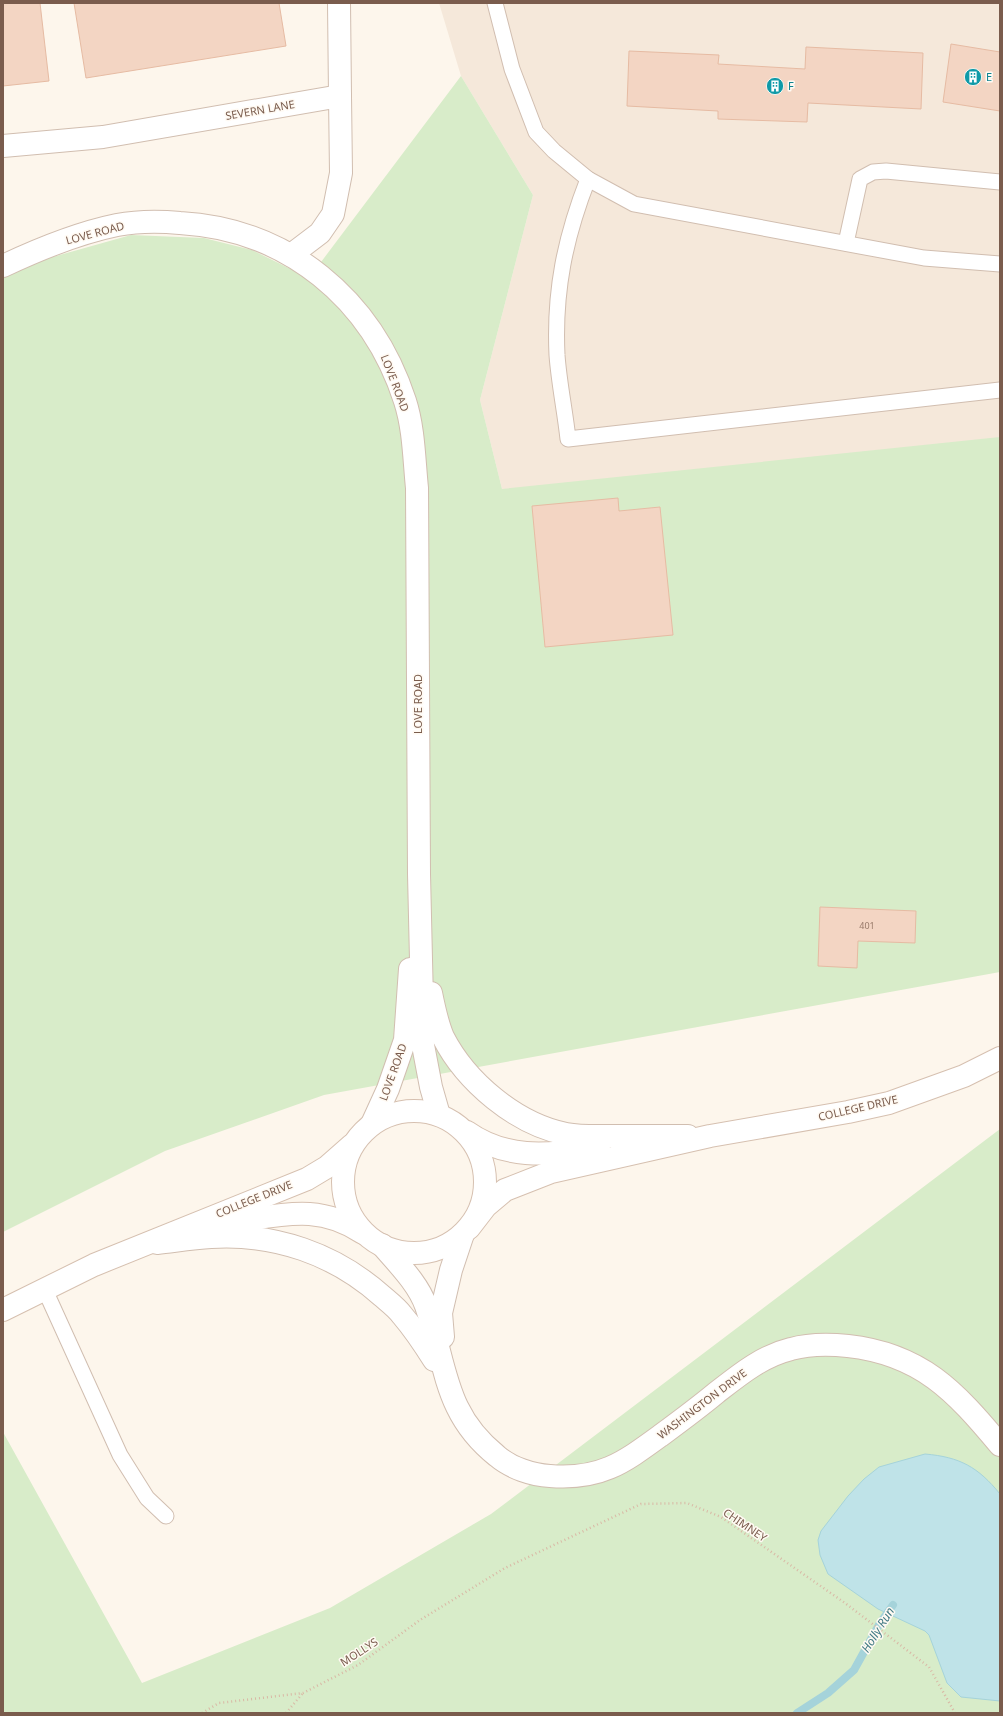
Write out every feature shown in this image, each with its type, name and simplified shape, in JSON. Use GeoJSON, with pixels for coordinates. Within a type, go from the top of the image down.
{"type":"FeatureCollection","features":[{"type":"Feature","properties":{"kind":"street"},"geometry":{"type":"LineString","coordinates":[[291,255],[320,233],[333,214],[341,173],[339,3]]}},
{"type":"Feature","properties":{"kind":"street","name":"SEVERN LANE"},"geometry":{"type":"LineString","coordinates":[[3,146],[103,137],[340,96]]}},
{"type":"Feature","properties":{"kind":"street","name":"LOVE ROAD"},"geometry":{"type":"LineString","coordinates":[[3,266],[42,248],[117,225],[142,222],[196,224],[224,228],[269,244],[291,255],[329,282],[356,311],[380,345],[405,402],[412,434],[417,488],[419,874],[422,1045],[431,1087],[446,1119]]}},
{"type":"Feature","properties":{"kind":"street"},"geometry":{"type":"LineString","coordinates":[[419,874],[428,982],[443,1036],[455,1057],[496,1100],[540,1127],[568,1134],[602,1136],[710,1136]]}},
{"type":"Feature","properties":{"kind":"street","name":"LOVE ROAD"},"geometry":{"type":"LineString","coordinates":[[372,1124],[388,1089],[405,1040],[407,994],[419,874]]}},
{"type":"Feature","properties":{"kind":"street","name":"COLLEGE DRIVE"},"geometry":{"type":"LineString","coordinates":[[466,1231],[496,1196],[520,1183],[551,1172],[710,1136],[848,1112],[889,1103],[964,1076],[1000,1058]]}},
{"type":"Feature","properties":{"kind":"street"},"geometry":{"type":"LineString","coordinates":[[403,1111],[428,1112],[446,1119],[470,1137],[482,1160],[486,1178],[482,1205],[466,1231],[442,1248],[410,1253],[398,1251],[375,1241],[358,1226],[351,1214],[344,1193],[344,1172],[346,1163],[356,1141],[372,1124],[403,1111]]}},
{"type":"Feature","properties":{"kind":"street","name":"COLLEGE DRIVE"},"geometry":{"type":"LineString","coordinates":[[446,1119],[488,1144],[513,1152],[534,1154],[556,1154],[710,1136]]}},
{"type":"Feature","properties":{"kind":"street","name":"COLLEGE DRIVE"},"geometry":{"type":"LineString","coordinates":[[3,1310],[94,1265],[307,1179],[327,1167],[356,1141]]}},
{"type":"Feature","properties":{"kind":"street","name":"COLLEGE DRIVE"},"geometry":{"type":"LineString","coordinates":[[143,1244],[214,1226],[288,1213],[323,1216],[342,1221],[375,1241]]}},
{"type":"Feature","properties":{"kind":"street","name":"WASHINGTON DRIVE"},"geometry":{"type":"LineString","coordinates":[[445,1378],[441,1313],[451,1270],[466,1231]]}},
{"type":"Feature","properties":{"kind":"street","name":"WASHINGTON DRIVE"},"geometry":{"type":"LineString","coordinates":[[143,1244],[212,1237],[247,1238],[281,1242],[309,1250],[344,1267],[374,1289],[402,1314],[416,1332],[445,1378]]}},
{"type":"Feature","properties":{"kind":"street","name":"WASHINGTON DRIVE"},"geometry":{"type":"LineString","coordinates":[[375,1241],[415,1286],[425,1304],[445,1378],[456,1407],[466,1425],[498,1457],[519,1469],[539,1475],[560,1477],[583,1476],[607,1470],[624,1462],[743,1372],[764,1360],[790,1349],[812,1345],[836,1344],[863,1348],[891,1354],[909,1362],[929,1373],[942,1383],[978,1419],[1000,1445]]}},
{"type":"Feature","properties":{"kind":"lane"},"geometry":{"type":"LineString","coordinates":[[496,3],[512,69],[536,132],[554,151],[588,179],[634,204],[924,258],[1000,264]]}},
{"type":"Feature","properties":{"kind":"lane"},"geometry":{"type":"LineString","coordinates":[[846,243],[860,179],[873,172],[886,171],[1000,182]]}},
{"type":"Feature","properties":{"kind":"lane"},"geometry":{"type":"LineString","coordinates":[[588,179],[574,215],[565,250],[559,288],[557,356],[568,439],[1000,390]]}},
{"type":"Feature","properties":{"kind":"lane"},"geometry":{"type":"LineString","coordinates":[[45,1290],[120,1455],[147,1498],[166,1516]]}},
{"type":"Feature","properties":{"kind":"path","name":"CHIMNEY"},"geometry":{"type":"LineString","coordinates":[[420,1620],[505,1568],[641,1504],[687,1503],[721,1517],[845,1603],[929,1666],[955,1713]]}},
{"type":"Feature","properties":{"kind":"path","name":"MOLLYS"},"geometry":{"type":"LineString","coordinates":[[202,1713],[219,1703],[303,1693],[358,1665],[420,1620]]}},
{"type":"Feature","properties":{"kind":"path","name":"MOLLYS"},"geometry":{"type":"LineString","coordinates":[[286,1713],[303,1693]]}},
{"type":"Feature","properties":{"kind":"shaded area"},"geometry":{"type":"Polygon","coordinates":[[[439,3],[1000,3],[1000,833],[502,489],[480,400],[533,195],[461,76],[439,3]]]}},
{"type":"Feature","properties":{"kind":"green space"},"geometry":{"type":"Polygon","coordinates":[[[461,76],[533,195],[480,400],[502,489],[1000,437],[1000,972],[324,1095],[165,1151],[3,1232],[3,277],[49,258],[131,235],[204,238],[252,250],[309,278],[461,76]]]}},
{"type":"Feature","properties":{"kind":"green space"},"geometry":{"type":"Polygon","coordinates":[[[1000,1129],[1000,1713],[3,1713],[3,1432],[142,1683],[330,1608],[491,1514],[1000,1129]]]}},
{"type":"Feature","properties":{"kind":"water"},"geometry":{"type":"Polygon","coordinates":[[[925,1454],[937,1455],[967,1465],[984,1477],[1000,1494],[1000,1701],[961,1697],[947,1683],[929,1635],[925,1631],[878,1609],[828,1574],[820,1555],[818,1540],[821,1531],[848,1496],[864,1479],[879,1467],[925,1454]]]}},
{"type":"Feature","properties":{"kind":"building"},"geometry":{"type":"Polygon","coordinates":[[[3,3],[40,3],[49,81],[3,86],[3,3]]]}},
{"type":"Feature","properties":{"kind":"building"},"geometry":{"type":"Polygon","coordinates":[[[74,3],[279,3],[286,46],[86,78],[74,3]]]}},
{"type":"Feature","properties":{"kind":"building","name":"E"},"geometry":{"type":"Polygon","coordinates":[[[951,44],[1000,52],[1000,111],[943,102],[951,44]]]}},
{"type":"Feature","properties":{"kind":"building","name":"F"},"geometry":{"type":"Polygon","coordinates":[[[806,47],[923,53],[921,109],[808,103],[807,122],[718,119],[718,111],[627,106],[629,51],[719,55],[718,64],[805,69],[806,47]]]}},
{"type":"Feature","properties":{"kind":"building"},"geometry":{"type":"Polygon","coordinates":[[[618,498],[619,511],[660,507],[673,635],[545,647],[532,506],[618,498]]]}},
{"type":"Feature","properties":{"kind":"building"},"geometry":{"type":"Polygon","coordinates":[[[820,907],[916,911],[915,943],[858,941],[857,968],[818,966],[820,907]]]}},
{"type":"Feature","properties":{"kind":"waterway","name":"Holly Run"},"geometry":{"type":"LineString","coordinates":[[797,1713],[828,1693],[854,1670],[880,1623],[893,1605]]}},
{"type":"Feature","properties":{"kind":"place","name":"E"},"geometry":{"type":"Point","coordinates":[973,77]}},
{"type":"Feature","properties":{"kind":"place","name":"F"},"geometry":{"type":"Point","coordinates":[775,86]}}]}
